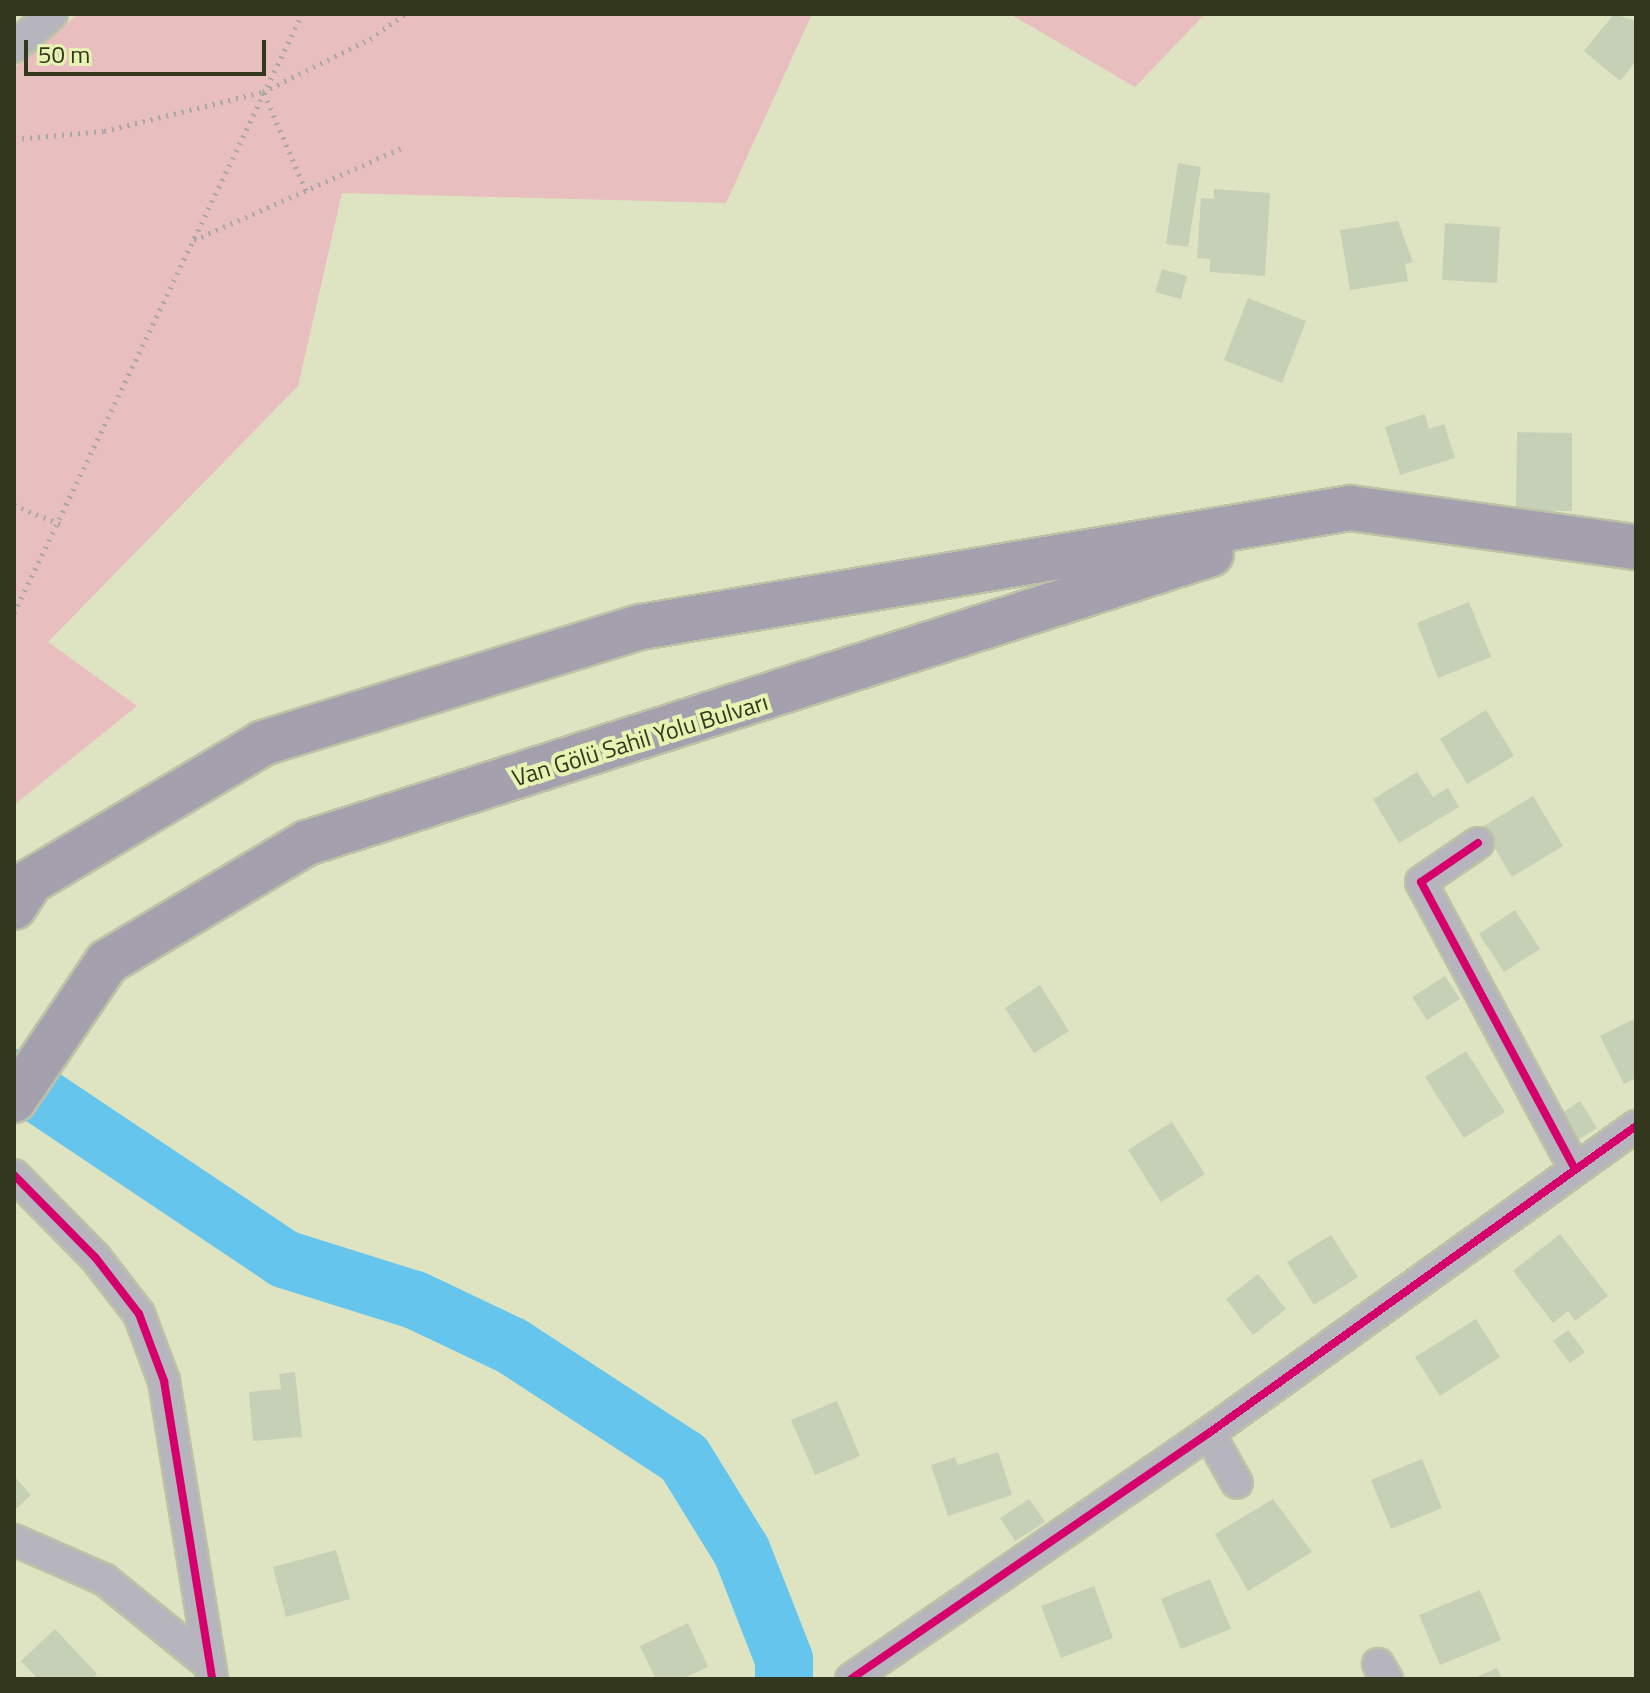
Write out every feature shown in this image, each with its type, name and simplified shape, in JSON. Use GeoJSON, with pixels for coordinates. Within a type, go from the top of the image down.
{"type":"FeatureCollection","features":[{"type":"Feature","properties":{"kind":"main road","name":"Van Gölü Sahil Yolu Bulvarı"},"geometry":{"type":"LineString","coordinates":[[14,907],[31,881],[263,743],[641,627],[1350,508],[1636,547]]}},
{"type":"Feature","properties":{"kind":"main road","name":"Van Gölü Sahil Yolu Bulvarı"},"geometry":{"type":"LineString","coordinates":[[14,1100],[107,962],[307,843],[670,731],[1350,508]]}},
{"type":"Feature","properties":{"kind":"street"},"geometry":{"type":"LineString","coordinates":[[14,47],[52,14]]}},
{"type":"Feature","properties":{"kind":"street"},"geometry":{"type":"LineString","coordinates":[[1478,843],[1421,882],[1573,1165]]}},
{"type":"Feature","properties":{"kind":"street"},"geometry":{"type":"LineString","coordinates":[[851,1679],[1209,1433],[1573,1165],[1636,1126]]}},
{"type":"Feature","properties":{"kind":"street"},"geometry":{"type":"LineString","coordinates":[[14,1175],[95,1257],[139,1314],[164,1381],[211,1672]]}},
{"type":"Feature","properties":{"kind":"street"},"geometry":{"type":"LineString","coordinates":[[1209,1433],[1237,1483]]}},
{"type":"Feature","properties":{"kind":"street"},"geometry":{"type":"LineString","coordinates":[[14,1540],[105,1580],[211,1672]]}},
{"type":"Feature","properties":{"kind":"path"},"geometry":{"type":"LineString","coordinates":[[14,613],[60,524],[302,14]]}},
{"type":"Feature","properties":{"kind":"path"},"geometry":{"type":"LineString","coordinates":[[14,139],[104,131],[263,92],[370,39],[405,14]]}},
{"type":"Feature","properties":{"kind":"path"},"geometry":{"type":"LineString","coordinates":[[263,92],[306,191]]}},
{"type":"Feature","properties":{"kind":"path"},"geometry":{"type":"LineString","coordinates":[[193,241],[402,148]]}},
{"type":"Feature","properties":{"kind":"path"},"geometry":{"type":"LineString","coordinates":[[14,505],[60,524]]}},
{"type":"Feature","properties":{"kind":"path"},"geometry":{"type":"LineString","coordinates":[[14,589],[22,595]]}},
{"type":"Feature","properties":{"kind":"shaded area"},"geometry":{"type":"Polygon","coordinates":[[[78,14],[812,14],[726,203],[342,193],[298,386],[48,642],[137,706],[14,805],[14,68],[78,14]]]}},
{"type":"Feature","properties":{"kind":"shaded area"},"geometry":{"type":"Polygon","coordinates":[[[1010,14],[1205,14],[1135,87],[1010,14]]]}},
{"type":"Feature","properties":{"kind":"building"},"geometry":{"type":"Polygon","coordinates":[[[1614,14],[1636,21],[1636,61],[1620,81],[1584,51],[1614,14]]]}},
{"type":"Feature","properties":{"kind":"building"},"geometry":{"type":"Polygon","coordinates":[[[1178,163],[1201,167],[1188,247],[1166,244],[1178,163]]]}},
{"type":"Feature","properties":{"kind":"building"},"geometry":{"type":"Polygon","coordinates":[[[1214,189],[1270,193],[1265,276],[1210,272],[1210,259],[1197,258],[1201,198],[1214,199],[1214,189]]]}},
{"type":"Feature","properties":{"kind":"building"},"geometry":{"type":"Polygon","coordinates":[[[1398,221],[1413,262],[1405,264],[1408,281],[1350,290],[1340,230],[1398,221]]]}},
{"type":"Feature","properties":{"kind":"building"},"geometry":{"type":"Polygon","coordinates":[[[1445,223],[1500,227],[1497,283],[1442,280],[1445,223]]]}},
{"type":"Feature","properties":{"kind":"building"},"geometry":{"type":"Polygon","coordinates":[[[1162,269],[1187,276],[1181,299],[1155,292],[1162,269]]]}},
{"type":"Feature","properties":{"kind":"building"},"geometry":{"type":"Polygon","coordinates":[[[1248,298],[1306,321],[1282,383],[1224,360],[1248,298]]]}},
{"type":"Feature","properties":{"kind":"building"},"geometry":{"type":"Polygon","coordinates":[[[1425,414],[1429,429],[1444,424],[1455,458],[1400,475],[1385,427],[1425,414]]]}},
{"type":"Feature","properties":{"kind":"building"},"geometry":{"type":"Polygon","coordinates":[[[1517,432],[1572,433],[1572,511],[1516,511],[1517,432]]]}},
{"type":"Feature","properties":{"kind":"building"},"geometry":{"type":"Polygon","coordinates":[[[1469,602],[1491,657],[1438,678],[1417,623],[1469,602]]]}},
{"type":"Feature","properties":{"kind":"building"},"geometry":{"type":"Polygon","coordinates":[[[1486,710],[1514,756],[1467,784],[1440,739],[1486,710]]]}},
{"type":"Feature","properties":{"kind":"building"},"geometry":{"type":"Polygon","coordinates":[[[1417,772],[1433,797],[1448,788],[1459,807],[1399,843],[1373,799],[1417,772]]]}},
{"type":"Feature","properties":{"kind":"building"},"geometry":{"type":"Polygon","coordinates":[[[1533,796],[1563,846],[1512,877],[1482,827],[1533,796]]]}},
{"type":"Feature","properties":{"kind":"building"},"geometry":{"type":"Polygon","coordinates":[[[1515,910],[1540,949],[1504,972],[1479,934],[1515,910]]]}},
{"type":"Feature","properties":{"kind":"building"},"geometry":{"type":"Polygon","coordinates":[[[1445,976],[1460,999],[1427,1020],[1412,997],[1445,976]]]}},
{"type":"Feature","properties":{"kind":"building"},"geometry":{"type":"Polygon","coordinates":[[[1040,985],[1069,1031],[1034,1053],[1005,1008],[1040,985]]]}},
{"type":"Feature","properties":{"kind":"building"},"geometry":{"type":"Polygon","coordinates":[[[1636,1018],[1636,1078],[1624,1084],[1600,1036],[1636,1018]]]}},
{"type":"Feature","properties":{"kind":"building"},"geometry":{"type":"Polygon","coordinates":[[[1466,1051],[1505,1112],[1464,1138],[1425,1077],[1466,1051]]]}},
{"type":"Feature","properties":{"kind":"building"},"geometry":{"type":"Polygon","coordinates":[[[1580,1101],[1597,1128],[1573,1143],[1556,1117],[1580,1101]]]}},
{"type":"Feature","properties":{"kind":"building"},"geometry":{"type":"Polygon","coordinates":[[[1172,1122],[1205,1174],[1161,1202],[1128,1150],[1172,1122]]]}},
{"type":"Feature","properties":{"kind":"building"},"geometry":{"type":"Polygon","coordinates":[[[1560,1234],[1608,1296],[1575,1321],[1568,1311],[1553,1323],[1513,1271],[1560,1234]]]}},
{"type":"Feature","properties":{"kind":"building"},"geometry":{"type":"Polygon","coordinates":[[[1331,1235],[1358,1277],[1314,1305],[1287,1262],[1331,1235]]]}},
{"type":"Feature","properties":{"kind":"building"},"geometry":{"type":"Polygon","coordinates":[[[1258,1274],[1286,1309],[1253,1335],[1226,1299],[1258,1274]]]}},
{"type":"Feature","properties":{"kind":"building"},"geometry":{"type":"Polygon","coordinates":[[[1476,1319],[1500,1357],[1440,1396],[1415,1357],[1476,1319]]]}},
{"type":"Feature","properties":{"kind":"building"},"geometry":{"type":"Polygon","coordinates":[[[1568,1330],[1585,1352],[1570,1363],[1553,1341],[1568,1330]]]}},
{"type":"Feature","properties":{"kind":"building"},"geometry":{"type":"Polygon","coordinates":[[[295,1372],[302,1437],[253,1441],[249,1392],[281,1389],[279,1374],[295,1372]]]}},
{"type":"Feature","properties":{"kind":"building"},"geometry":{"type":"Polygon","coordinates":[[[837,1401],[860,1456],[815,1475],[791,1420],[837,1401]]]}},
{"type":"Feature","properties":{"kind":"building"},"geometry":{"type":"Polygon","coordinates":[[[998,1452],[1012,1495],[948,1516],[931,1465],[955,1457],[958,1465],[998,1452]]]}},
{"type":"Feature","properties":{"kind":"building"},"geometry":{"type":"Polygon","coordinates":[[[1422,1459],[1442,1508],[1391,1529],[1371,1480],[1422,1459]]]}},
{"type":"Feature","properties":{"kind":"building"},"geometry":{"type":"Polygon","coordinates":[[[14,1476],[31,1495],[14,1511],[14,1476]]]}},
{"type":"Feature","properties":{"kind":"building"},"geometry":{"type":"Polygon","coordinates":[[[1029,1499],[1045,1522],[1015,1541],[1000,1518],[1029,1499]]]}},
{"type":"Feature","properties":{"kind":"building"},"geometry":{"type":"Polygon","coordinates":[[[1273,1499],[1312,1552],[1248,1591],[1215,1534],[1273,1499]]]}},
{"type":"Feature","properties":{"kind":"building"},"geometry":{"type":"Polygon","coordinates":[[[336,1550],[350,1599],[286,1617],[273,1567],[336,1550]]]}},
{"type":"Feature","properties":{"kind":"building"},"geometry":{"type":"Polygon","coordinates":[[[1210,1579],[1231,1629],[1181,1649],[1161,1599],[1210,1579]]]}},
{"type":"Feature","properties":{"kind":"building"},"geometry":{"type":"Polygon","coordinates":[[[1094,1586],[1113,1638],[1061,1658],[1041,1606],[1094,1586]]]}},
{"type":"Feature","properties":{"kind":"building"},"geometry":{"type":"Polygon","coordinates":[[[1480,1590],[1501,1640],[1440,1665],[1419,1615],[1480,1590]]]}},
{"type":"Feature","properties":{"kind":"building"},"geometry":{"type":"Polygon","coordinates":[[[688,1623],[708,1667],[682,1679],[656,1679],[640,1646],[688,1623]]]}},
{"type":"Feature","properties":{"kind":"building"},"geometry":{"type":"Polygon","coordinates":[[[55,1629],[97,1674],[92,1679],[38,1679],[21,1661],[55,1629]]]}},
{"type":"Feature","properties":{"kind":"building"},"geometry":{"type":"Polygon","coordinates":[[[1497,1668],[1502,1679],[1472,1679],[1497,1668]]]}},
{"type":"Feature","properties":{"kind":"waterway"},"geometry":{"type":"LineString","coordinates":[[14,1078],[284,1259],[415,1300],[512,1346],[684,1458],[742,1552],[784,1659],[784,1679]]}},
{"type":"Feature","properties":{"kind":"cycle path"},"geometry":{"type":"LineString","coordinates":[[1478,843],[1421,882],[1573,1165]]}},
{"type":"Feature","properties":{"kind":"cycle path"},"geometry":{"type":"LineString","coordinates":[[851,1679],[1209,1433],[1636,1126]]}},
{"type":"Feature","properties":{"kind":"cycle path"},"geometry":{"type":"LineString","coordinates":[[14,1175],[95,1257],[139,1314],[164,1381],[212,1679]]}}]}
